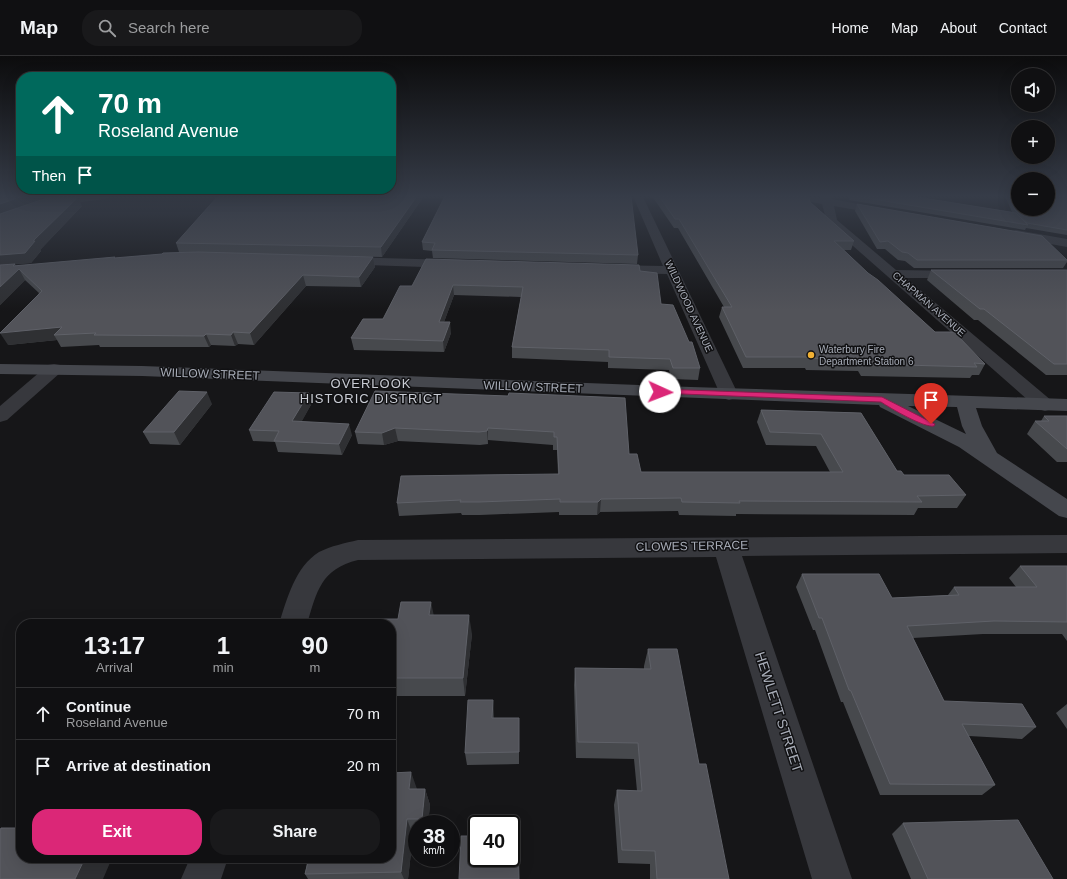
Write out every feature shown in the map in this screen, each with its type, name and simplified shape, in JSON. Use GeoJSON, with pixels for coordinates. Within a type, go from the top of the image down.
{"type":"FeatureCollection","features":[{"type":"Feature","properties":{"kind":"street","name":"WILDWOOD AVENUE"},"geometry":{"type":"LineString","coordinates":[[656,234],[729,394]]}},
{"type":"Feature","properties":{"kind":"street","name":"CHAPMAN AVENUE"},"geometry":{"type":"LineString","coordinates":[[847,234],[1045,405]]}},
{"type":"Feature","properties":{"kind":"street"},"geometry":{"type":"LineString","coordinates":[[1019,234],[1067,243]]}},
{"type":"Feature","properties":{"kind":"street"},"geometry":{"type":"LineString","coordinates":[[334,261],[469,264]]}},
{"type":"Feature","properties":{"kind":"street"},"geometry":{"type":"LineString","coordinates":[[594,268],[672,270]]}},
{"type":"Feature","properties":{"kind":"street"},"geometry":{"type":"LineString","coordinates":[[894,274],[972,274]]}},
{"type":"Feature","properties":{"kind":"street","name":"WILLOW STREET"},"geometry":{"type":"LineString","coordinates":[[0,369],[54,369],[1067,406]]}},
{"type":"Feature","properties":{"kind":"street"},"geometry":{"type":"LineString","coordinates":[[0,416],[54,369]]}},
{"type":"Feature","properties":{"kind":"street"},"geometry":{"type":"LineString","coordinates":[[882,400],[899,410],[953,434],[1067,510]]}},
{"type":"Feature","properties":{"kind":"street"},"geometry":{"type":"LineString","coordinates":[[966,402],[972,426],[988,456]]}},
{"type":"Feature","properties":{"kind":"street","name":"CLOWES TERRACE"},"geometry":{"type":"LineString","coordinates":[[295,619],[307,585],[320,565],[327,559],[358,550],[1067,544]]}},
{"type":"Feature","properties":{"kind":"street","name":"HEWLETT STREET"},"geometry":{"type":"LineString","coordinates":[[726,546],[832,879]]}},
{"type":"Feature","properties":{"kind":"street"},"geometry":{"type":"LineString","coordinates":[[201,879],[207,863]]}},
{"type":"Feature","properties":{"kind":"building"},"geometry":{"type":"Polygon","coordinates":[[[0,234],[40,234],[25,253],[0,255],[0,234]]]}},
{"type":"Feature","properties":{"kind":"building"},"geometry":{"type":"Polygon","coordinates":[[[184,234],[390,234],[381,247],[176,243],[184,234]]]}},
{"type":"Feature","properties":{"kind":"building"},"geometry":{"type":"Polygon","coordinates":[[[426,234],[636,234],[638,255],[432,250],[435,243],[422,242],[426,234]]]}},
{"type":"Feature","properties":{"kind":"building"},"geometry":{"type":"Polygon","coordinates":[[[688,234],[847,234],[854,241],[834,241],[935,332],[954,332],[985,364],[974,363],[977,367],[866,364],[863,360],[808,357],[746,357],[722,307],[732,307],[688,234]]]}},
{"type":"Feature","properties":{"kind":"building"},"geometry":{"type":"Polygon","coordinates":[[[875,234],[1033,234],[1042,236],[1067,260],[917,260],[908,253],[902,252],[888,241],[880,242],[875,234]]]}},
{"type":"Feature","properties":{"kind":"building"},"geometry":{"type":"Polygon","coordinates":[[[199,252],[373,257],[359,277],[303,275],[250,333],[233,332],[231,335],[206,334],[204,336],[94,335],[96,333],[54,335],[62,327],[0,333],[42,291],[19,269],[0,287],[0,265],[15,264],[13,266],[163,253],[199,252]]]}},
{"type":"Feature","properties":{"kind":"building"},"geometry":{"type":"Polygon","coordinates":[[[426,259],[639,265],[640,271],[657,273],[661,304],[673,305],[689,342],[692,342],[700,368],[673,368],[670,359],[609,357],[609,350],[512,347],[523,287],[453,285],[439,322],[450,322],[443,341],[351,338],[363,319],[383,319],[400,286],[412,286],[426,259]]]}},
{"type":"Feature","properties":{"kind":"building"},"geometry":{"type":"Polygon","coordinates":[[[931,270],[1067,270],[1067,364],[1054,364],[984,309],[980,309],[931,270]]]}},
{"type":"Feature","properties":{"kind":"building"},"geometry":{"type":"Polygon","coordinates":[[[179,391],[207,392],[174,432],[143,432],[179,391]]]}},
{"type":"Feature","properties":{"kind":"building"},"geometry":{"type":"Polygon","coordinates":[[[375,391],[508,396],[509,393],[625,398],[629,454],[637,454],[641,472],[843,472],[821,434],[770,432],[761,410],[861,413],[897,471],[901,471],[904,475],[949,475],[966,495],[917,496],[922,502],[739,501],[740,503],[682,502],[681,498],[601,499],[598,502],[560,502],[560,499],[460,502],[461,500],[397,503],[401,476],[559,474],[557,437],[554,437],[554,432],[488,428],[487,431],[479,432],[395,428],[382,433],[355,432],[375,391]]]}},
{"type":"Feature","properties":{"kind":"building"},"geometry":{"type":"Polygon","coordinates":[[[274,392],[309,393],[292,421],[349,424],[339,444],[274,441],[279,431],[249,430],[274,392]]]}},
{"type":"Feature","properties":{"kind":"building"},"geometry":{"type":"Polygon","coordinates":[[[1044,416],[1067,416],[1067,449],[1035,421],[1049,421],[1044,416]]]}},
{"type":"Feature","properties":{"kind":"building"},"geometry":{"type":"Polygon","coordinates":[[[1020,566],[1067,566],[1067,622],[994,621],[907,626],[944,701],[1022,704],[1036,727],[962,724],[995,785],[890,784],[851,691],[849,690],[822,618],[819,618],[802,574],[879,574],[892,598],[959,595],[954,587],[1037,587],[1020,566]]]}},
{"type":"Feature","properties":{"kind":"building"},"geometry":{"type":"Polygon","coordinates":[[[401,602],[431,602],[429,615],[469,615],[463,678],[396,678],[396,619],[398,619],[401,602]]]}},
{"type":"Feature","properties":{"kind":"building"},"geometry":{"type":"Polygon","coordinates":[[[648,649],[677,649],[699,764],[706,764],[729,879],[657,879],[655,851],[622,850],[617,790],[642,791],[638,743],[578,742],[575,668],[651,669],[648,649]]]}},
{"type":"Feature","properties":{"kind":"building"},"geometry":{"type":"Polygon","coordinates":[[[468,700],[493,700],[492,718],[519,718],[519,752],[465,753],[468,700]]]}},
{"type":"Feature","properties":{"kind":"building"},"geometry":{"type":"Polygon","coordinates":[[[411,772],[409,789],[425,789],[422,815],[408,815],[401,872],[305,874],[308,863],[396,863],[396,773],[411,772]]]}},
{"type":"Feature","properties":{"kind":"building"},"geometry":{"type":"Polygon","coordinates":[[[1018,820],[1053,879],[928,879],[903,823],[1018,820]]]}},
{"type":"Feature","properties":{"kind":"building"},"geometry":{"type":"Polygon","coordinates":[[[1,828],[16,828],[16,863],[83,863],[75,879],[0,879],[1,828]]]}},
{"type":"Feature","properties":{"kind":"building"},"geometry":{"type":"Polygon","coordinates":[[[461,836],[468,836],[468,867],[519,867],[519,879],[459,879],[461,836]]]}},
{"type":"Feature","properties":{"kind":"place","name":"Waterbury Fire Department Station 6"},"geometry":{"type":"Point","coordinates":[811,355]}},
{"type":"Feature","properties":{"kind":"district","name":"OVERLOOK HISTORIC DISTRICT"},"geometry":{"type":"Point","coordinates":[371,390]}},
{"type":"Feature","properties":{"kind":"route"},"geometry":{"type":"LineString","coordinates":[[660,392],[882,400],[899,410],[931,424]]}}]}
